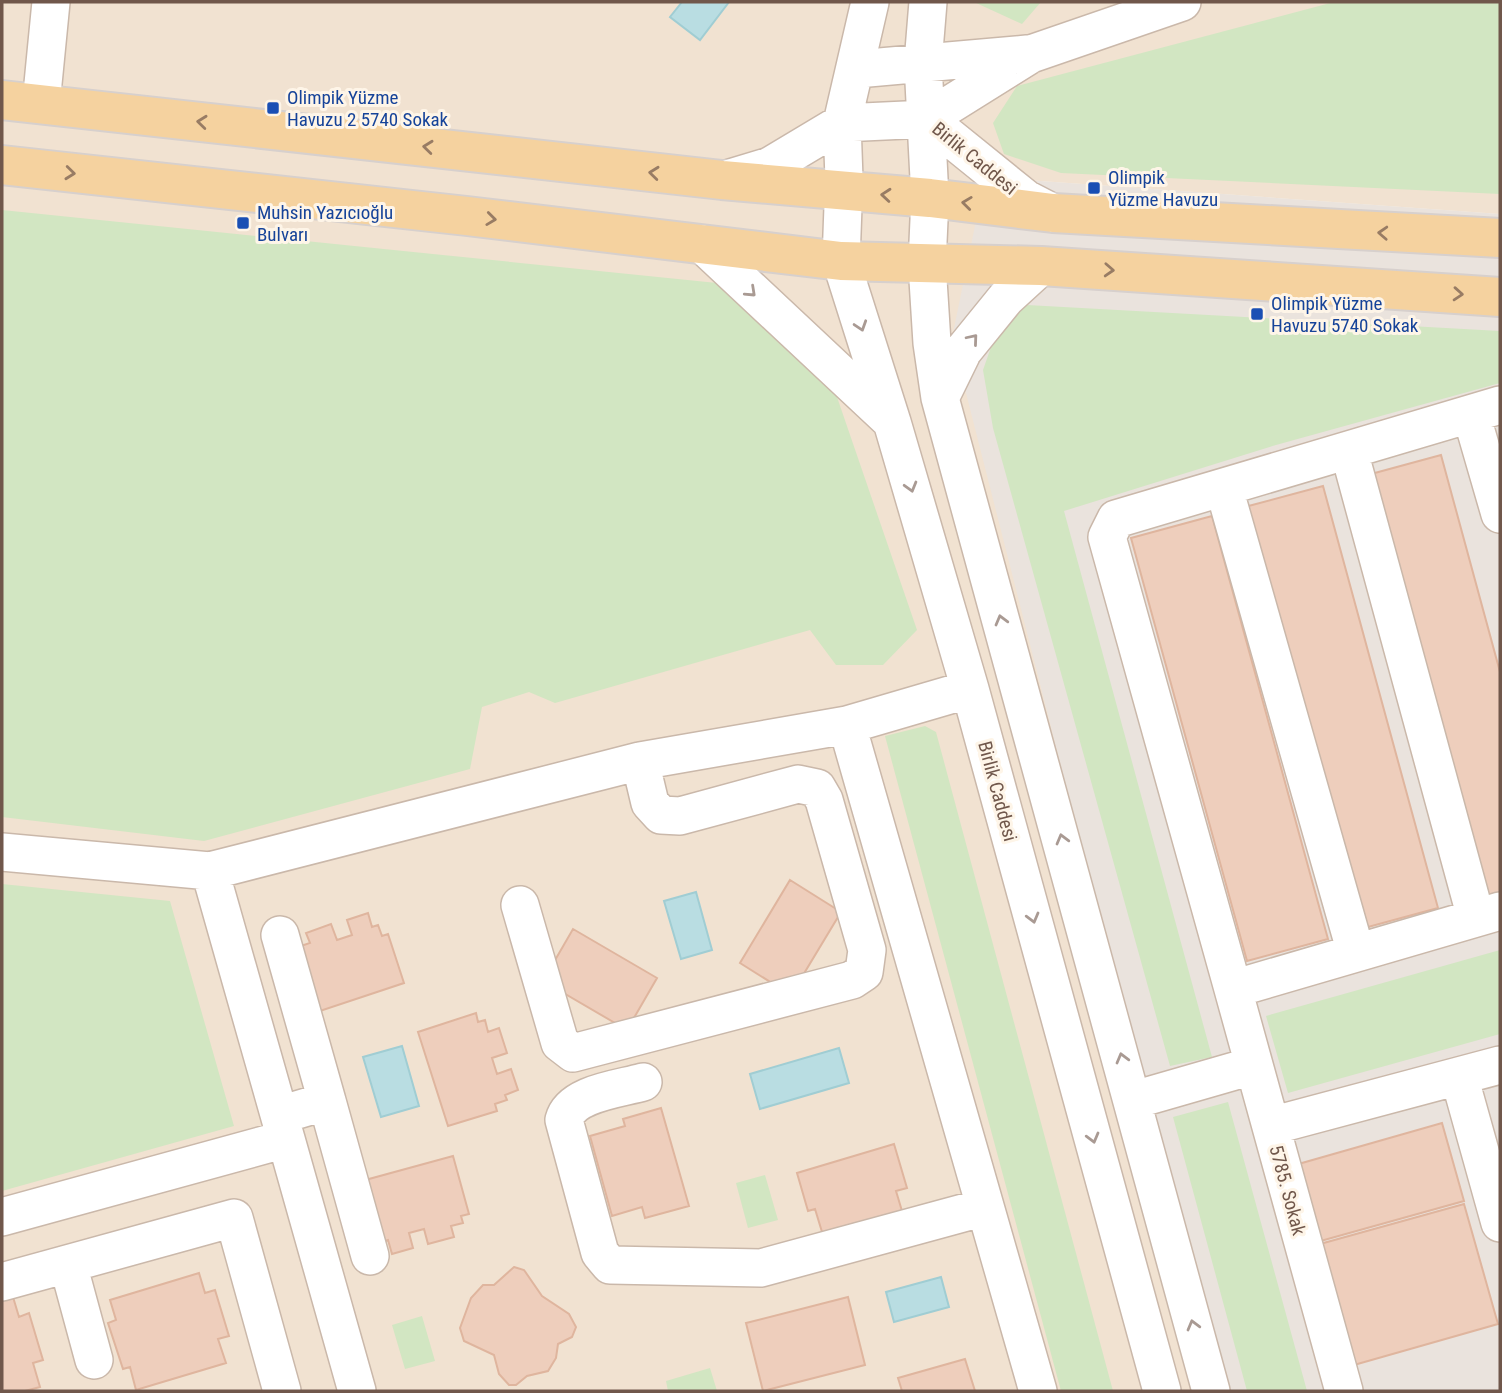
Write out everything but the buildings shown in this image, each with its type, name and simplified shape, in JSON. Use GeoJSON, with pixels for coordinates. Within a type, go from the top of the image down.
{"type":"FeatureCollection","features":[{"type":"Feature","properties":{"kind":"main road"},"geometry":{"type":"LineString","coordinates":[[2,100],[722,180],[930,198],[1053,213],[1500,238]]}},
{"type":"Feature","properties":{"kind":"main road"},"geometry":{"type":"LineString","coordinates":[[2,165],[841,261],[1041,267],[1500,297]]}},
{"type":"Feature","properties":{"kind":"street"},"geometry":{"type":"LineString","coordinates":[[41,104],[51,2]]}},
{"type":"Feature","properties":{"kind":"street"},"geometry":{"type":"LineString","coordinates":[[842,123],[857,69],[870,2]]}},
{"type":"Feature","properties":{"kind":"street","name":"Birlik Caddesi"},"geometry":{"type":"LineString","coordinates":[[928,2],[923,63],[928,119],[1026,199],[1053,213]]}},
{"type":"Feature","properties":{"kind":"street"},"geometry":{"type":"LineString","coordinates":[[722,180],[770,166],[842,123],[928,119],[1084,18],[1182,2]]}},
{"type":"Feature","properties":{"kind":"street"},"geometry":{"type":"LineString","coordinates":[[857,69],[1031,54]]}},
{"type":"Feature","properties":{"kind":"street"},"geometry":{"type":"LineString","coordinates":[[928,119],[930,198],[927,264],[932,343],[940,398],[1134,1100],[1211,1391]]}},
{"type":"Feature","properties":{"kind":"street","name":"Birlik Caddesi"},"geometry":{"type":"LineString","coordinates":[[842,123],[841,261],[892,422],[970,689],[1162,1391]]}},
{"type":"Feature","properties":{"kind":"street"},"geometry":{"type":"LineString","coordinates":[[702,244],[892,422]]}},
{"type":"Feature","properties":{"kind":"street"},"geometry":{"type":"LineString","coordinates":[[940,398],[963,351],[1006,298],[1041,267]]}},
{"type":"Feature","properties":{"kind":"street"},"geometry":{"type":"LineString","coordinates":[[1486,410],[1500,514]]}},
{"type":"Feature","properties":{"kind":"street","name":"5785. Sokak"},"geometry":{"type":"LineString","coordinates":[[1344,1391],[1107,537],[1116,519],[1486,410]]}},
{"type":"Feature","properties":{"kind":"street"},"geometry":{"type":"LineString","coordinates":[[1233,989],[1488,915],[1349,451]]}},
{"type":"Feature","properties":{"kind":"street"},"geometry":{"type":"LineString","coordinates":[[1224,488],[1356,953]]}},
{"type":"Feature","properties":{"kind":"street"},"geometry":{"type":"LineString","coordinates":[[2,852],[210,872],[640,761],[847,724],[970,689]]}},
{"type":"Feature","properties":{"kind":"street"},"geometry":{"type":"LineString","coordinates":[[847,724],[1038,1391]]}},
{"type":"Feature","properties":{"kind":"street"},"geometry":{"type":"LineString","coordinates":[[520,905],[559,1043],[573,1053],[852,979],[864,972],[867,950],[824,800],[817,788],[798,784],[680,816],[661,815],[650,803],[640,761]]}},
{"type":"Feature","properties":{"kind":"street"},"geometry":{"type":"LineString","coordinates":[[210,872],[357,1391]]}},
{"type":"Feature","properties":{"kind":"street"},"geometry":{"type":"LineString","coordinates":[[280,935],[370,1256]]}},
{"type":"Feature","properties":{"kind":"street"},"geometry":{"type":"LineString","coordinates":[[1271,1126],[1500,1065]]}},
{"type":"Feature","properties":{"kind":"street"},"geometry":{"type":"LineString","coordinates":[[1134,1100],[1252,1066]]}},
{"type":"Feature","properties":{"kind":"street"},"geometry":{"type":"LineString","coordinates":[[1459,1076],[1500,1223]]}},
{"type":"Feature","properties":{"kind":"street"},"geometry":{"type":"LineString","coordinates":[[643,1082],[576,1102],[566,1110],[564,1121],[600,1253],[610,1265],[761,1268],[985,1207]]}},
{"type":"Feature","properties":{"kind":"street"},"geometry":{"type":"LineString","coordinates":[[2,1217],[283,1127],[327,1101]]}},
{"type":"Feature","properties":{"kind":"street"},"geometry":{"type":"LineString","coordinates":[[2,1282],[234,1218],[282,1391]]}},
{"type":"Feature","properties":{"kind":"street"},"geometry":{"type":"LineString","coordinates":[[68,1264],[94,1360]]}},
{"type":"Feature","properties":{"kind":"shaded area"},"geometry":{"type":"Polygon","coordinates":[[[2,2],[1500,2],[1500,214],[986,177],[1220,1391],[2,1391],[2,2]]]}},
{"type":"Feature","properties":{"kind":"shaded area"},"geometry":{"type":"Polygon","coordinates":[[[985,177],[1500,214],[1500,1391],[1220,1391],[952,338],[985,177]]]}},
{"type":"Feature","properties":{"kind":"green space"},"geometry":{"type":"Polygon","coordinates":[[[974,2],[1041,2],[1022,24],[974,2]]]}},
{"type":"Feature","properties":{"kind":"green space"},"geometry":{"type":"Polygon","coordinates":[[[1334,2],[1500,2],[1500,194],[1061,173],[1004,154],[993,123],[1017,86],[1334,2]]]}},
{"type":"Feature","properties":{"kind":"green space"},"geometry":{"type":"Polygon","coordinates":[[[2,210],[717,283],[837,397],[917,630],[883,665],[836,665],[810,630],[555,703],[529,692],[482,707],[470,769],[204,841],[2,817],[2,210]]]}},
{"type":"Feature","properties":{"kind":"green space"},"geometry":{"type":"Polygon","coordinates":[[[1027,305],[1500,331],[1500,383],[1276,445],[1064,511],[1212,1057],[1170,1066],[993,428],[983,370],[997,330],[1027,305]]]}},
{"type":"Feature","properties":{"kind":"green space"},"geometry":{"type":"Polygon","coordinates":[[[925,726],[936,732],[1113,1391],[1061,1391],[885,736],[925,726]]]}},
{"type":"Feature","properties":{"kind":"green space"},"geometry":{"type":"Polygon","coordinates":[[[2,884],[170,901],[234,1126],[2,1191],[2,884]]]}},
{"type":"Feature","properties":{"kind":"green space"},"geometry":{"type":"Polygon","coordinates":[[[1500,950],[1500,1034],[1288,1093],[1266,1016],[1500,950]]]}},
{"type":"Feature","properties":{"kind":"green space"},"geometry":{"type":"Polygon","coordinates":[[[1228,1102],[1307,1391],[1247,1391],[1173,1117],[1228,1102]]]}},
{"type":"Feature","properties":{"kind":"green space"},"geometry":{"type":"Polygon","coordinates":[[[765,1175],[778,1220],[748,1228],[736,1183],[765,1175]]]}},
{"type":"Feature","properties":{"kind":"green space"},"geometry":{"type":"Polygon","coordinates":[[[422,1316],[435,1361],[405,1369],[392,1325],[422,1316]]]}},
{"type":"Feature","properties":{"kind":"green space"},"geometry":{"type":"Polygon","coordinates":[[[710,1368],[717,1391],[668,1391],[666,1381],[710,1368]]]}},
{"type":"Feature","properties":{"kind":"water"},"geometry":{"type":"Polygon","coordinates":[[[682,2],[729,2],[700,40],[670,17],[682,2]]]}},
{"type":"Feature","properties":{"kind":"water"},"geometry":{"type":"Polygon","coordinates":[[[696,892],[712,950],[681,959],[664,901],[696,892]]]}},
{"type":"Feature","properties":{"kind":"water"},"geometry":{"type":"Polygon","coordinates":[[[402,1046],[419,1106],[381,1117],[363,1057],[402,1046]]]}},
{"type":"Feature","properties":{"kind":"water"},"geometry":{"type":"Polygon","coordinates":[[[839,1048],[849,1083],[760,1109],[750,1074],[839,1048]]]}},
{"type":"Feature","properties":{"kind":"water"},"geometry":{"type":"Polygon","coordinates":[[[941,1277],[949,1307],[894,1322],[886,1292],[941,1277]]]}},
{"type":"Feature","properties":{"kind":"place","name":"Olimpik Yüzme Havuzu 2 5740 Sokak"},"geometry":{"type":"Point","coordinates":[273,108]}},
{"type":"Feature","properties":{"kind":"place","name":"Olimpik Yüzme Havuzu"},"geometry":{"type":"Point","coordinates":[1094,188]}},
{"type":"Feature","properties":{"kind":"place","name":"Muhsin Yazıcıoğlu Bulvarı"},"geometry":{"type":"Point","coordinates":[243,223]}},
{"type":"Feature","properties":{"kind":"place","name":"Olimpik Yüzme Havuzu 5740 Sokak"},"geometry":{"type":"Point","coordinates":[1257,314]}}]}
